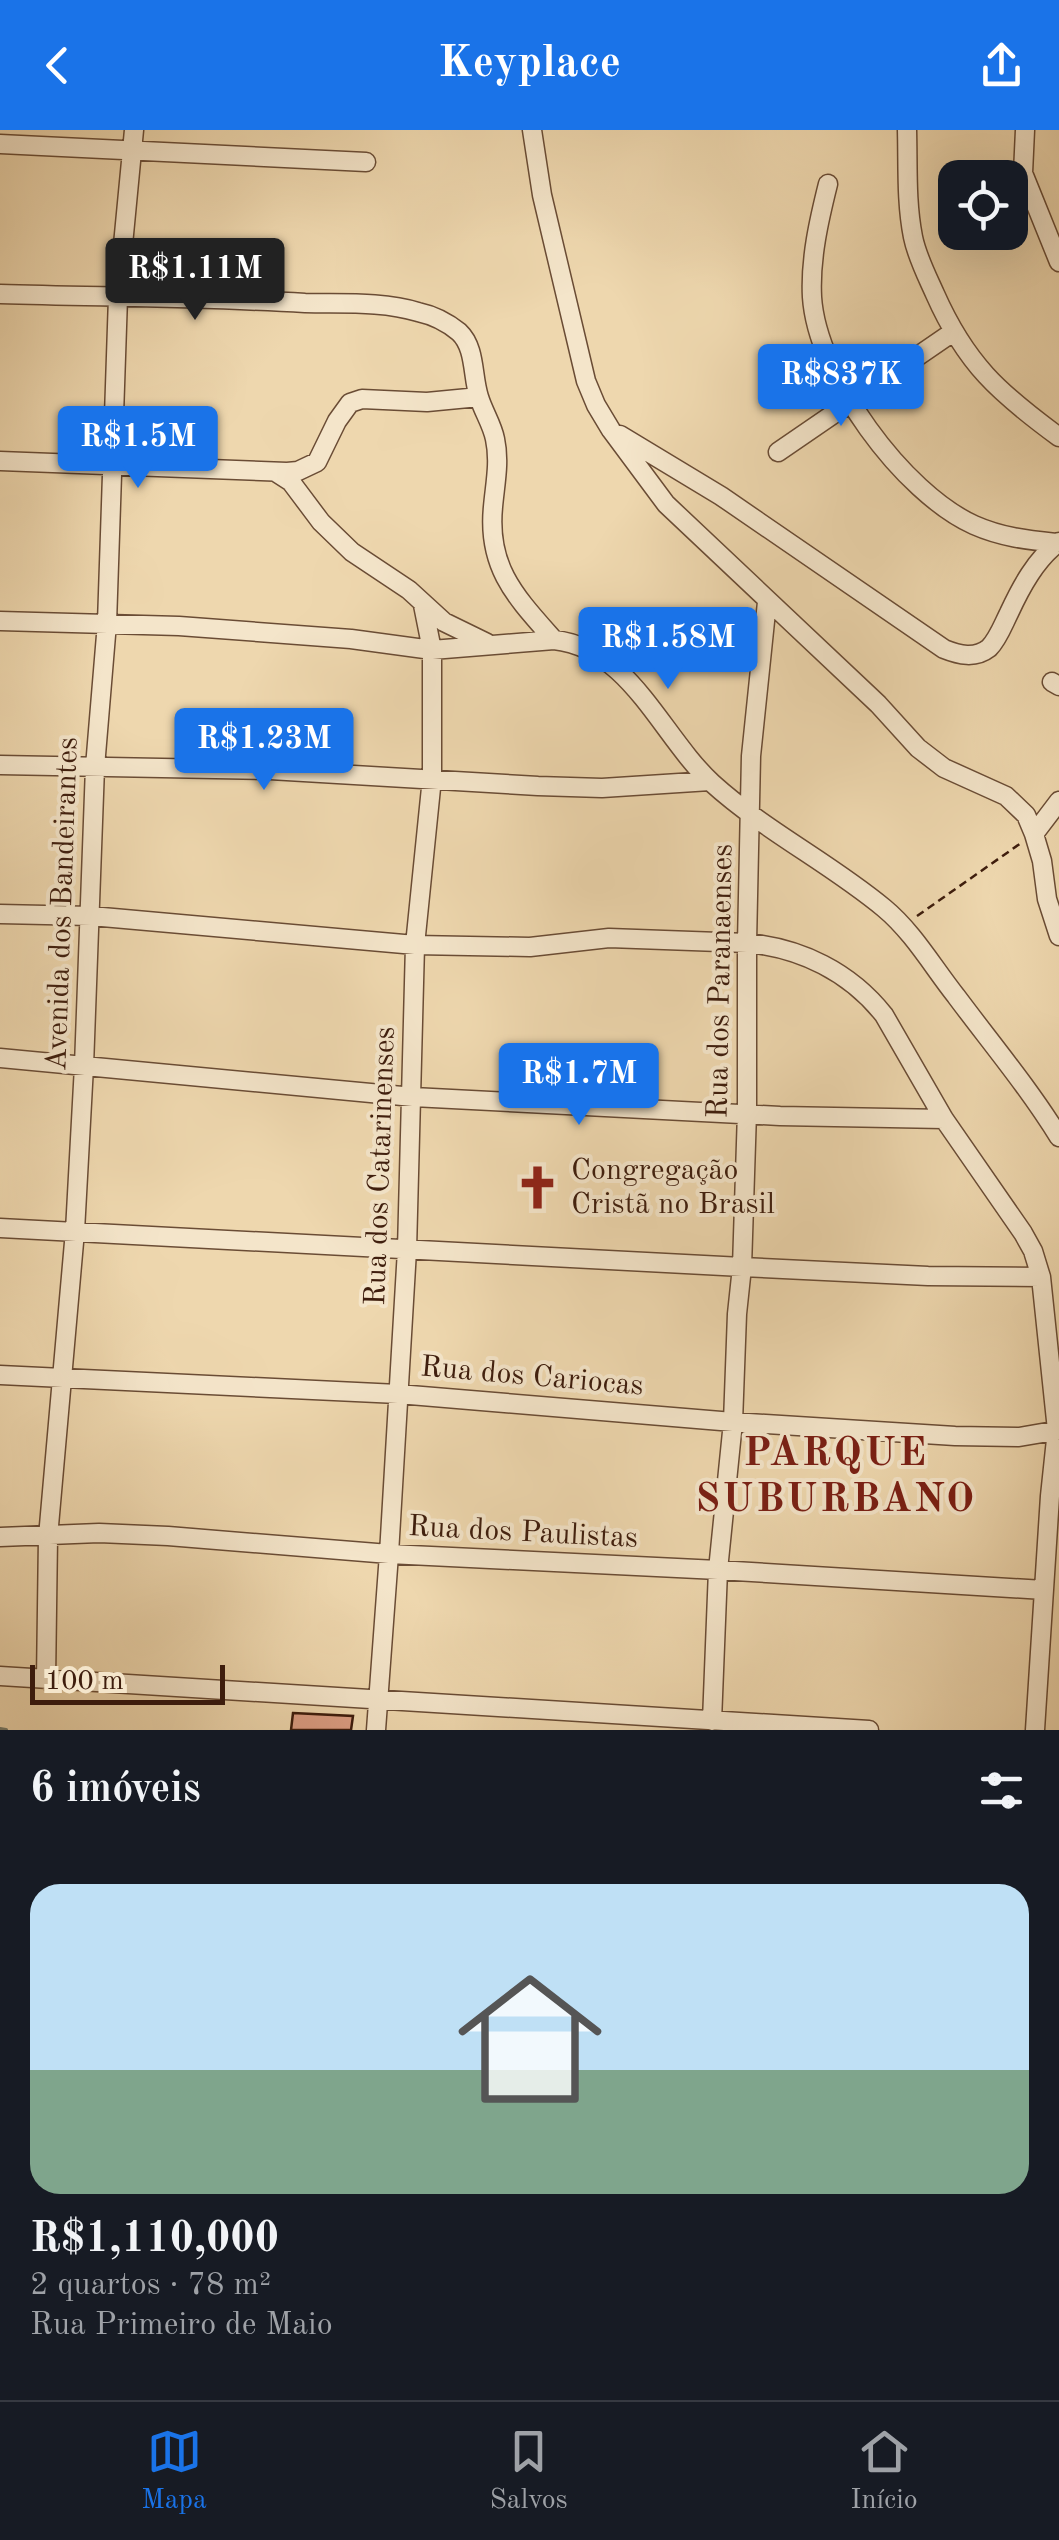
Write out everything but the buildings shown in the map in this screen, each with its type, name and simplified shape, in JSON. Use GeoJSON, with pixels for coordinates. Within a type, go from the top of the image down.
{"type":"FeatureCollection","features":[{"type":"Feature","properties":{"kind":"street"},"geometry":{"type":"LineString","coordinates":[[532,130],[542,195],[586,381],[611,430],[666,504],[878,704],[918,748],[944,768],[994,789],[1026,815],[1042,861],[1047,899],[1059,936]]}},
{"type":"Feature","properties":{"kind":"street"},"geometry":{"type":"LineString","coordinates":[[907,130],[914,239],[953,332],[974,364],[996,387],[1059,436]]}},
{"type":"Feature","properties":{"kind":"street"},"geometry":{"type":"LineString","coordinates":[[1025,130],[1024,173],[1059,262]]}},
{"type":"Feature","properties":{"kind":"street"},"geometry":{"type":"LineString","coordinates":[[0,144],[133,140],[366,162]]}},
{"type":"Feature","properties":{"kind":"street","name":"Avenida dos Bandeirantes"},"geometry":{"type":"LineString","coordinates":[[46,1680],[48,1536],[75,1231],[95,767],[108,623],[118,297],[133,140]]}},
{"type":"Feature","properties":{"kind":"street"},"geometry":{"type":"LineString","coordinates":[[828,184],[818,225],[812,298],[824,350],[852,402],[893,460],[950,512],[1009,537],[1057,543]]}},
{"type":"Feature","properties":{"kind":"street"},"geometry":{"type":"LineString","coordinates":[[0,294],[392,307],[427,315],[459,332],[472,357],[478,397],[494,433],[498,454],[491,529],[493,550],[510,586],[554,640]]}},
{"type":"Feature","properties":{"kind":"street"},"geometry":{"type":"LineString","coordinates":[[778,452],[953,332]]}},
{"type":"Feature","properties":{"kind":"street"},"geometry":{"type":"LineString","coordinates":[[0,461],[298,470],[317,462],[350,403],[362,399],[426,402],[478,397]]}},
{"type":"Feature","properties":{"kind":"street"},"geometry":{"type":"LineString","coordinates":[[611,430],[721,496],[944,649],[957,654],[972,656],[987,650],[1030,574],[1057,543]]}},
{"type":"Feature","properties":{"kind":"street"},"geometry":{"type":"LineString","coordinates":[[277,472],[291,482],[335,538],[410,590],[456,630],[492,645]]}},
{"type":"Feature","properties":{"kind":"street","name":"Rua dos Paranaenses"},"geometry":{"type":"LineString","coordinates":[[712,1721],[718,1570],[733,1422],[736,1314],[742,1267],[751,756],[767,602]]}},
{"type":"Feature","properties":{"kind":"street","name":"Rua dos Catarinenses"},"geometry":{"type":"LineString","coordinates":[[376,1730],[407,1250],[415,945],[432,778],[432,650],[423,605]]}},
{"type":"Feature","properties":{"kind":"street"},"geometry":{"type":"LineString","coordinates":[[0,621],[108,623],[334,637],[432,650],[554,640],[585,647],[612,665],[710,782],[886,910],[1018,1076],[1059,1136]]}},
{"type":"Feature","properties":{"kind":"street"},"geometry":{"type":"LineString","coordinates":[[0,766],[270,770],[602,788],[710,782]]}},
{"type":"Feature","properties":{"kind":"street"},"geometry":{"type":"LineString","coordinates":[[1034,834],[1059,800]]}},
{"type":"Feature","properties":{"kind":"street"},"geometry":{"type":"LineString","coordinates":[[0,914],[90,916],[415,945],[530,947],[609,938],[746,943],[782,948],[808,957],[849,981],[872,1000],[944,1119],[1018,1224],[1033,1251],[1041,1277],[1058,1430],[1035,1730]]}},
{"type":"Feature","properties":{"kind":"street"},"geometry":{"type":"LineString","coordinates":[[0,1058],[412,1097],[780,1116],[944,1119]]}},
{"type":"Feature","properties":{"kind":"street"},"geometry":{"type":"LineString","coordinates":[[0,1228],[928,1276],[1041,1277]]}},
{"type":"Feature","properties":{"kind":"street","name":"Rua dos Cariocas"},"geometry":{"type":"LineString","coordinates":[[0,1375],[398,1394],[733,1422],[994,1438],[1058,1430]]}},
{"type":"Feature","properties":{"kind":"street","name":"Rua dos Paulistas"},"geometry":{"type":"LineString","coordinates":[[0,1537],[99,1533],[168,1536],[390,1554],[1044,1590]]}},
{"type":"Feature","properties":{"kind":"street"},"geometry":{"type":"LineString","coordinates":[[0,1676],[869,1730]]}},
{"type":"Feature","properties":{"kind":"path"},"geometry":{"type":"LineString","coordinates":[[902,927],[1034,834]]}},
{"type":"Feature","properties":{"kind":"waterway"},"geometry":{"type":"LineString","coordinates":[[0,1729],[6,1730]]}},
{"type":"Feature","properties":{"kind":"place","name":"Congregação Cristã no Brasil"},"geometry":{"type":"Point","coordinates":[538,1188]}},
{"type":"Feature","properties":{"kind":"district","name":"PARQUE SUBURBANO"},"geometry":{"type":"Point","coordinates":[836,1478]}}]}
